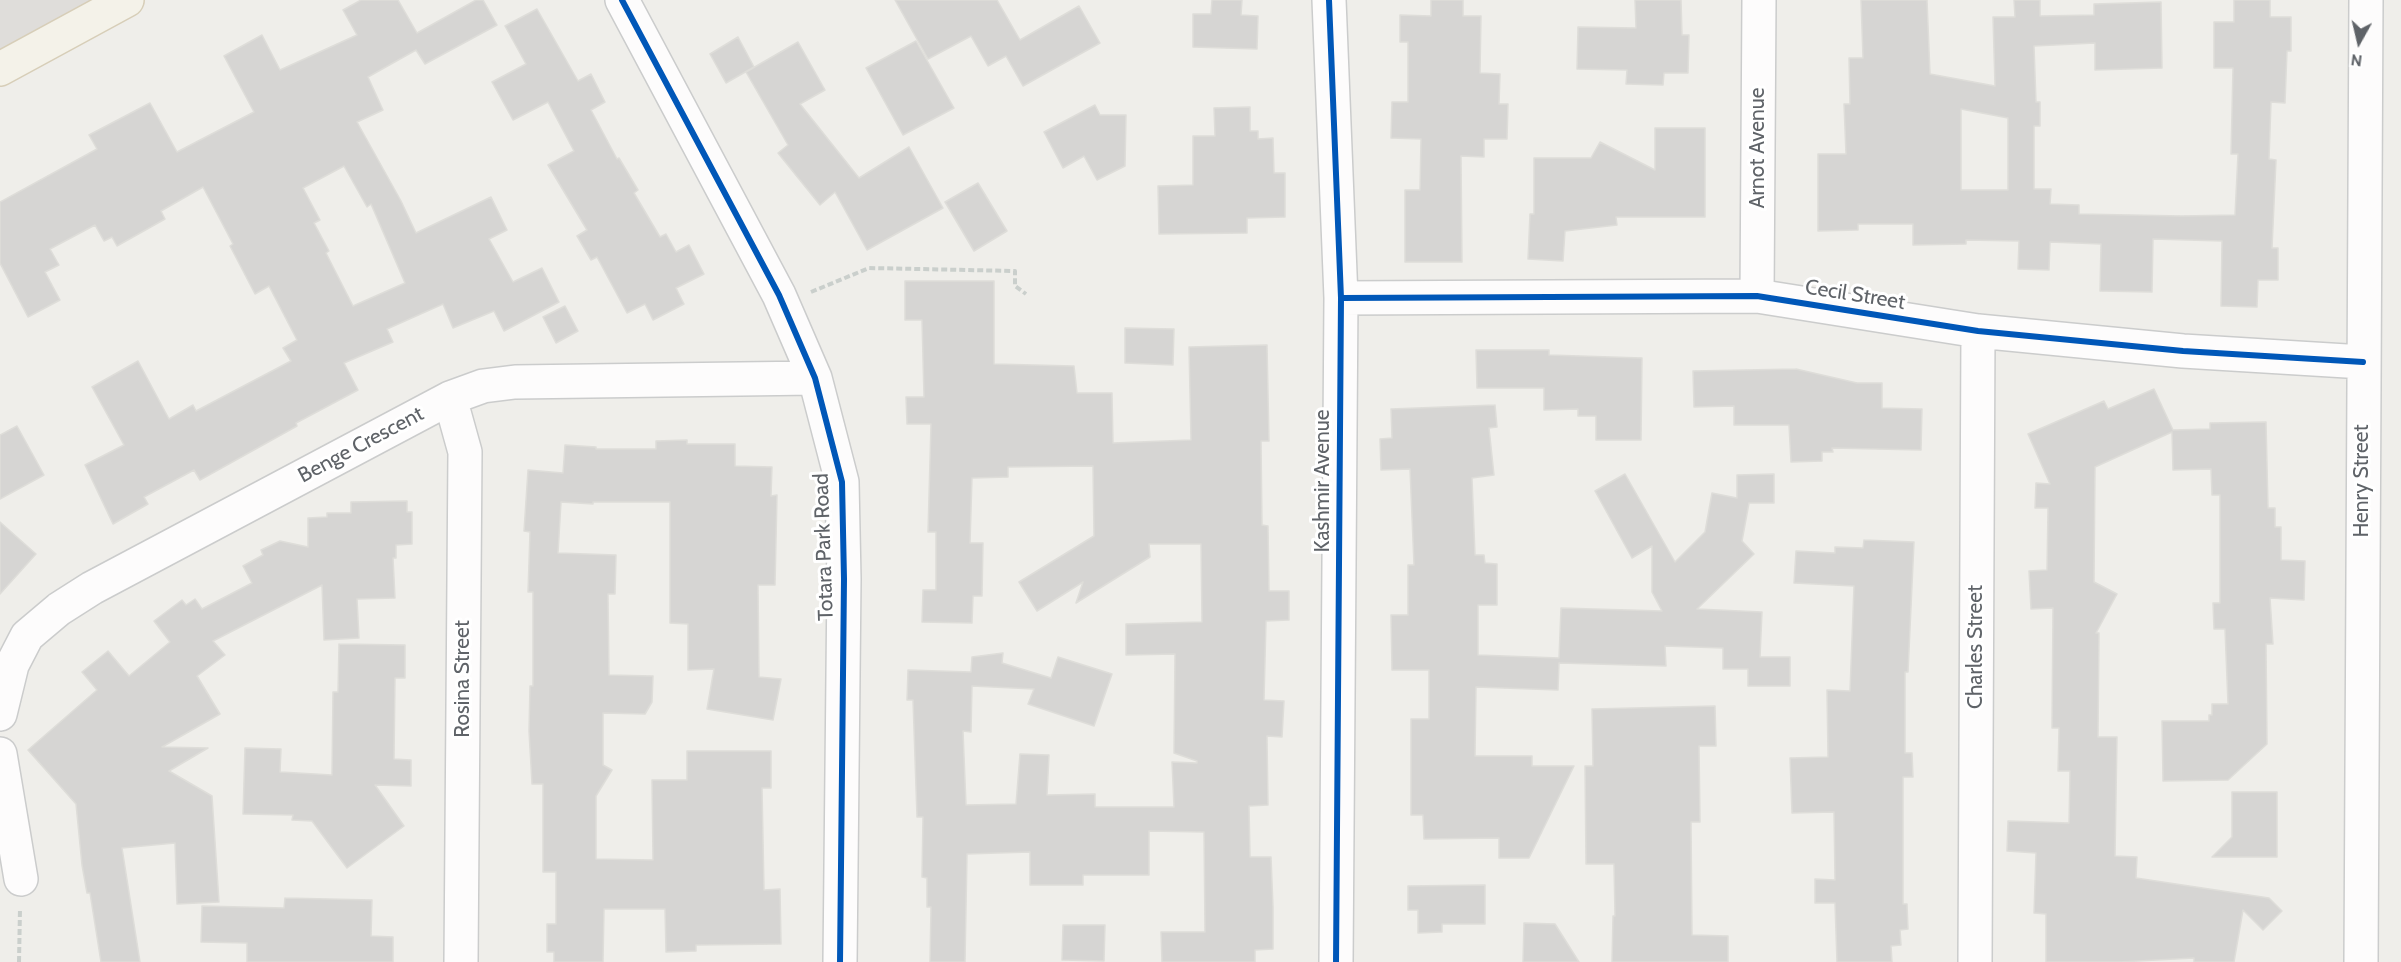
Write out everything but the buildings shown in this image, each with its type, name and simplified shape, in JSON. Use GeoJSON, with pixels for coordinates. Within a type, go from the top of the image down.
{"type":"FeatureCollection","features":[{"type":"Feature","properties":{"kind":"main road"},"geometry":{"type":"LineString","coordinates":[[0,69],[127,0]]}},
{"type":"Feature","properties":{"kind":"street","name":"Totara Park Road"},"geometry":{"type":"LineString","coordinates":[[622,0],[783,304],[815,378],[842,482],[844,579],[840,962]]}},
{"type":"Feature","properties":{"kind":"street","name":"Kashmir Avenue"},"geometry":{"type":"LineString","coordinates":[[1329,0],[1341,297],[1336,962]]}},
{"type":"Feature","properties":{"kind":"street","name":"Arnot Avenue"},"geometry":{"type":"LineString","coordinates":[[1757,296],[1758,0]]}},
{"type":"Feature","properties":{"kind":"street","name":"Henry Street"},"geometry":{"type":"LineString","coordinates":[[2361,962],[2366,0]]}},
{"type":"Feature","properties":{"kind":"street","name":"Cecil Street"},"geometry":{"type":"LineString","coordinates":[[1341,297],[1757,296],[1978,331],[2183,351],[2363,362]]}},
{"type":"Feature","properties":{"kind":"street","name":"Charles Street"},"geometry":{"type":"LineString","coordinates":[[1975,962],[1978,331]]}},
{"type":"Feature","properties":{"kind":"street","name":"Benge Crescent"},"geometry":{"type":"LineString","coordinates":[[0,714],[12,665],[27,636],[59,609],[92,588],[450,398],[483,386],[515,382],[815,378]]}},
{"type":"Feature","properties":{"kind":"street","name":"Rosina Street"},"geometry":{"type":"LineString","coordinates":[[450,398],[465,452],[461,962]]}},
{"type":"Feature","properties":{"kind":"street"},"geometry":{"type":"LineString","coordinates":[[0,754],[21,879]]}},
{"type":"Feature","properties":{"kind":"path"},"geometry":{"type":"LineString","coordinates":[[783,304],[869,268],[1015,271],[1015,286],[1026,294]]}},
{"type":"Feature","properties":{"kind":"path"},"geometry":{"type":"LineString","coordinates":[[19,962],[21,879]]}},
{"type":"Feature","properties":{"kind":"shaded area"},"geometry":{"type":"Polygon","coordinates":[[[0,0],[127,0],[0,69],[0,0]]]}},
{"type":"Feature","properties":{"kind":"cycle path"},"geometry":{"type":"LineString","coordinates":[[622,0],[779,295],[815,378],[842,482],[844,579],[840,962]]}},
{"type":"Feature","properties":{"kind":"cycle path"},"geometry":{"type":"LineString","coordinates":[[1329,0],[1341,298],[1336,962]]}},
{"type":"Feature","properties":{"kind":"cycle path"},"geometry":{"type":"LineString","coordinates":[[1341,298],[1757,296],[1978,331],[2183,351],[2363,362]]}}]}
